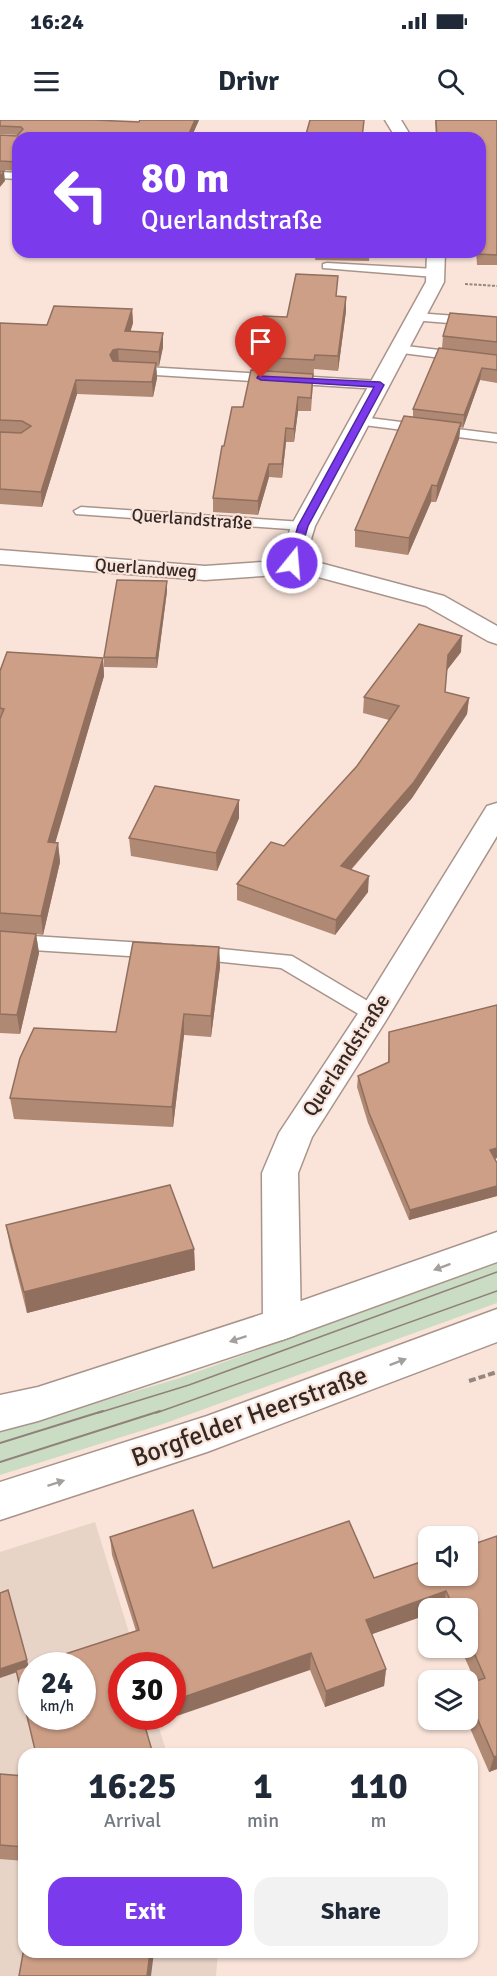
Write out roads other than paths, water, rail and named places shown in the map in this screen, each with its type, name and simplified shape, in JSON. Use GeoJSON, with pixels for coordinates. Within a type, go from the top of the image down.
{"type":"FeatureCollection","features":[{"type":"Feature","properties":{"kind":"street"},"geometry":{"type":"LineString","coordinates":[[435,262],[435,282],[303,526],[292,563],[435,601],[497,636]]}},
{"type":"Feature","properties":{"kind":"street","name":"Querlandweg"},"geometry":{"type":"LineString","coordinates":[[0,557],[205,573],[263,569],[292,563]]}},
{"type":"Feature","properties":{"kind":"street","name":"Querlandstraße"},"geometry":{"type":"LineString","coordinates":[[282,1324],[280,1173],[296,1133],[374,1014],[497,812]]}},
{"type":"Feature","properties":{"kind":"street"},"geometry":{"type":"LineString","coordinates":[[0,1413],[38,1404],[282,1324],[497,1247]]}},
{"type":"Feature","properties":{"kind":"street","name":"Borgfelder Heerstraße"},"geometry":{"type":"LineString","coordinates":[[0,1501],[207,1434],[497,1325]]}},
{"type":"Feature","properties":{"kind":"lane"},"geometry":{"type":"LineString","coordinates":[[327,266],[435,262]]}},
{"type":"Feature","properties":{"kind":"lane"},"geometry":{"type":"LineString","coordinates":[[416,317],[497,323]]}},
{"type":"Feature","properties":{"kind":"lane"},"geometry":{"type":"LineString","coordinates":[[398,349],[497,361]]}},
{"type":"Feature","properties":{"kind":"lane"},"geometry":{"type":"LineString","coordinates":[[118,370],[380,385]]}},
{"type":"Feature","properties":{"kind":"lane"},"geometry":{"type":"LineString","coordinates":[[361,421],[497,438]]}},
{"type":"Feature","properties":{"kind":"lane","name":"Querlandstraße"},"geometry":{"type":"LineString","coordinates":[[81,511],[303,526]]}},
{"type":"Feature","properties":{"kind":"lane"},"geometry":{"type":"LineString","coordinates":[[0,941],[285,961],[374,1014]]}},
{"type":"Feature","properties":{"kind":"tram line"},"geometry":{"type":"LineString","coordinates":[[98,1413],[189,1385],[497,1272]]}},
{"type":"Feature","properties":{"kind":"tram line"},"geometry":{"type":"LineString","coordinates":[[156,1413],[497,1291]]}},
{"type":"Feature","properties":{"kind":"tram line"},"geometry":{"type":"LineString","coordinates":[[0,1443],[103,1411]]}},
{"type":"Feature","properties":{"kind":"tram line"},"geometry":{"type":"LineString","coordinates":[[0,1462],[160,1411]]}}]}
